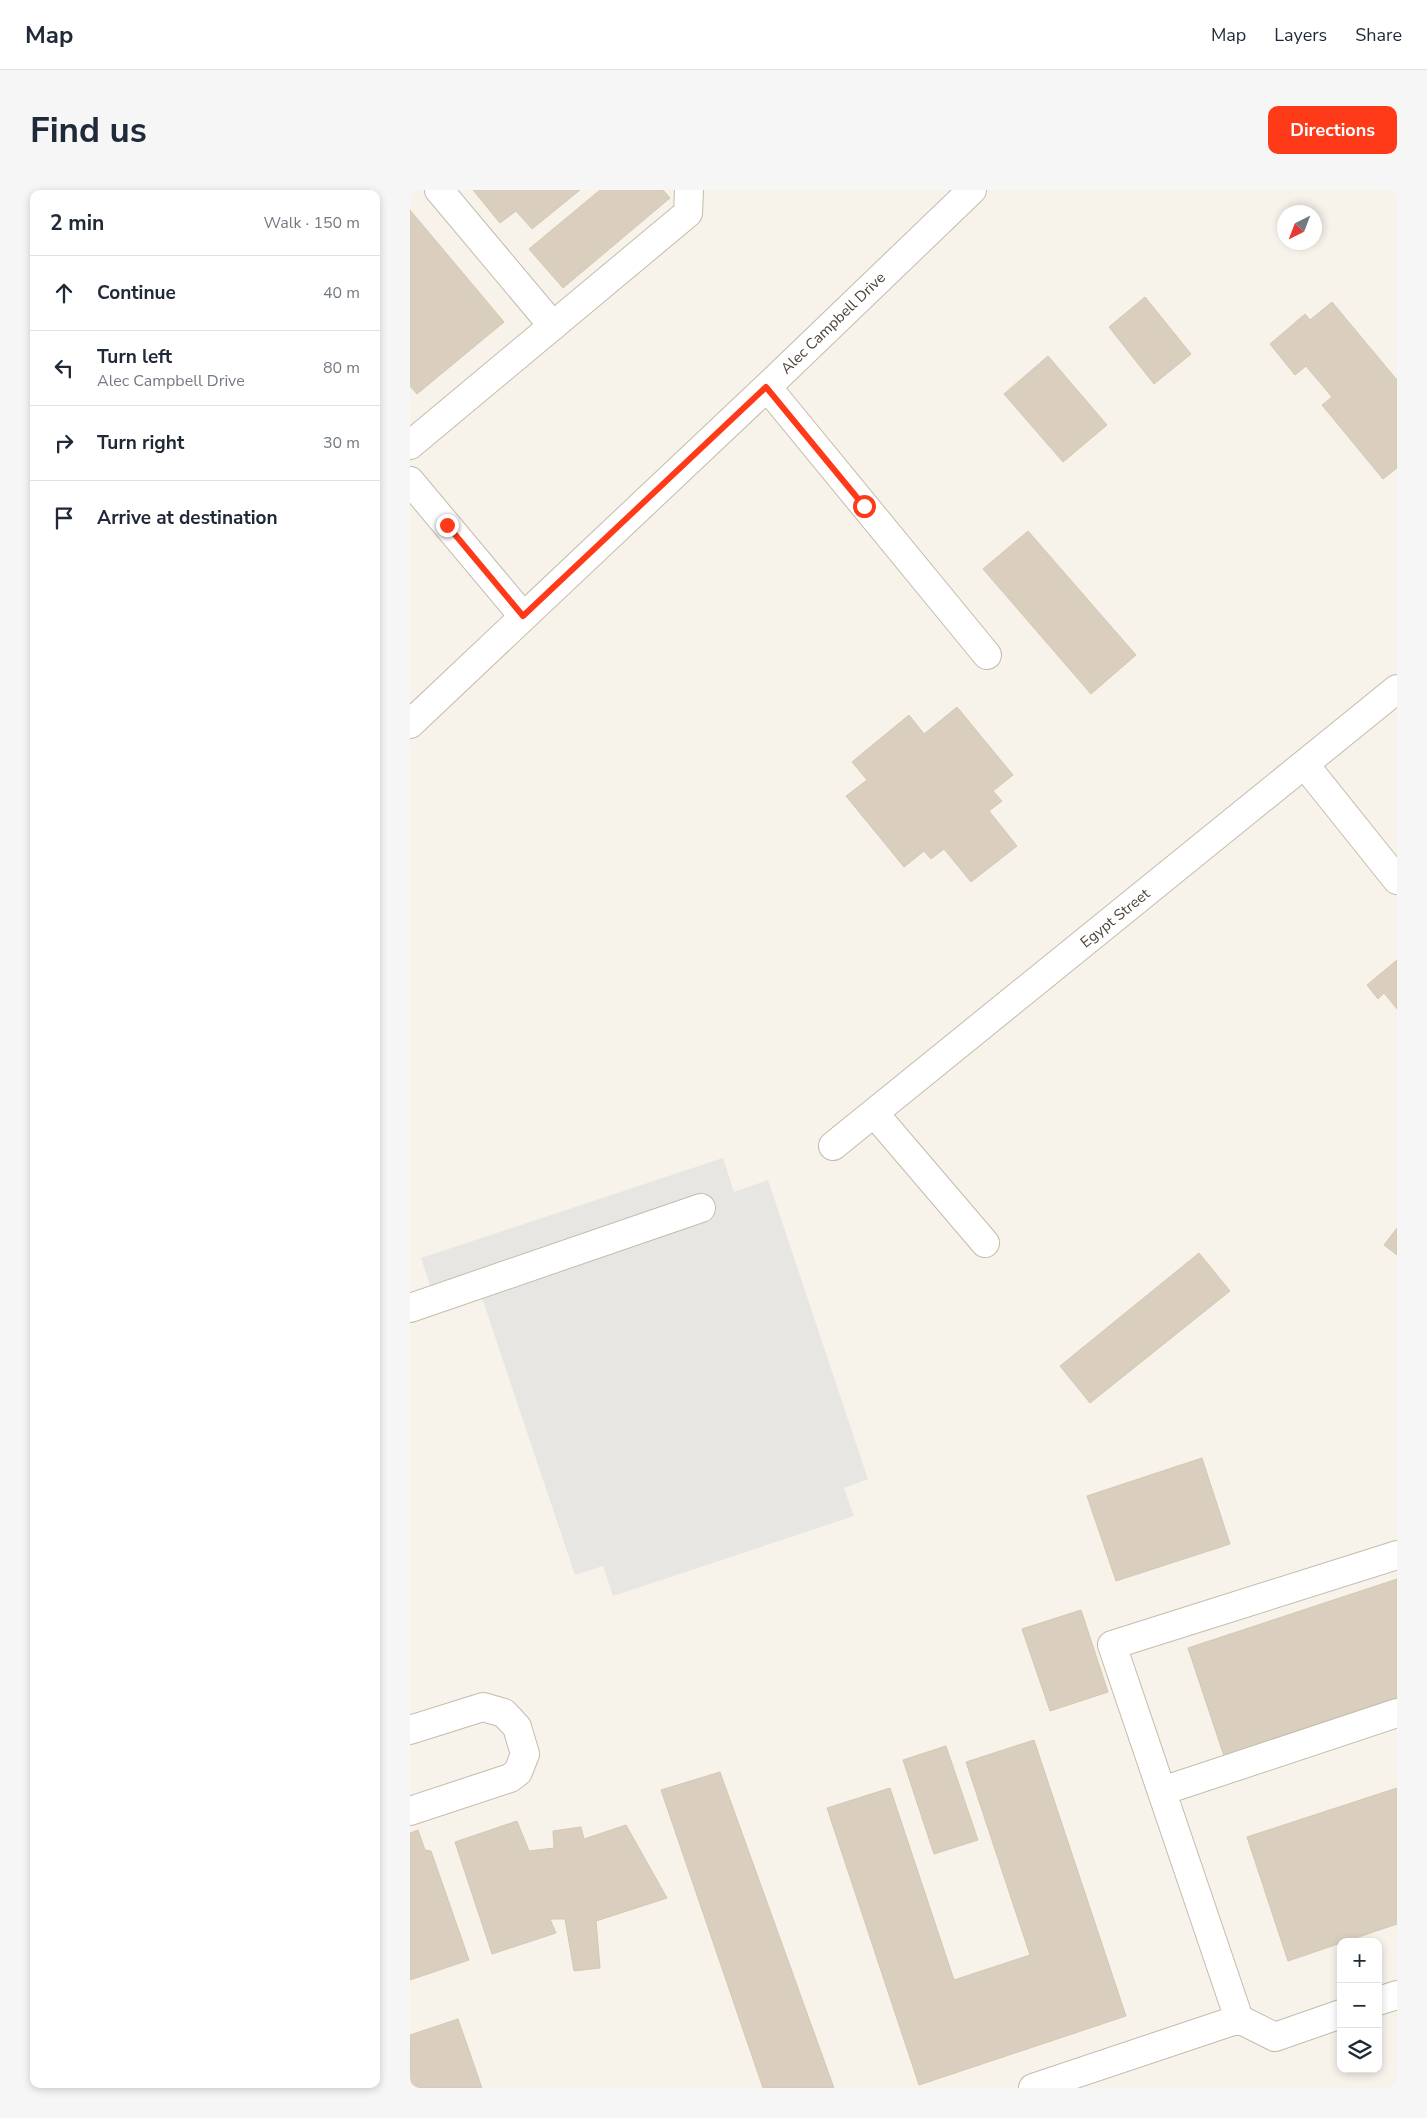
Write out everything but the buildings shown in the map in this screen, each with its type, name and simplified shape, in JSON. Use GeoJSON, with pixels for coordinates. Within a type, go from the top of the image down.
{"type":"FeatureCollection","features":[{"type":"Feature","properties":{"kind":"lane"},"geometry":{"type":"LineString","coordinates":[[439,190],[553,326]]}},
{"type":"Feature","properties":{"kind":"lane"},"geometry":{"type":"LineString","coordinates":[[410,445],[688,213],[689,190]]}},
{"type":"Feature","properties":{"kind":"lane","name":"Alec Campbell Drive"},"geometry":{"type":"LineString","coordinates":[[410,724],[972,190]]}},
{"type":"Feature","properties":{"kind":"lane"},"geometry":{"type":"LineString","coordinates":[[766,387],[987,655]]}},
{"type":"Feature","properties":{"kind":"lane"},"geometry":{"type":"LineString","coordinates":[[410,481],[523,616]]}},
{"type":"Feature","properties":{"kind":"lane","name":"Egypt Street"},"geometry":{"type":"LineString","coordinates":[[833,1146],[1397,689]]}},
{"type":"Feature","properties":{"kind":"lane"},"geometry":{"type":"LineString","coordinates":[[1305,765],[1397,880]]}},
{"type":"Feature","properties":{"kind":"lane"},"geometry":{"type":"LineString","coordinates":[[874,1113],[985,1243]]}},
{"type":"Feature","properties":{"kind":"lane"},"geometry":{"type":"LineString","coordinates":[[410,1308],[701,1208]]}},
{"type":"Feature","properties":{"kind":"lane"},"geometry":{"type":"LineString","coordinates":[[1337,2015],[1275,2037],[1239,2019],[1112,1645],[1397,1554]]}},
{"type":"Feature","properties":{"kind":"lane"},"geometry":{"type":"LineString","coordinates":[[410,1730],[484,1707],[504,1713],[516,1727],[525,1754],[518,1772],[510,1778],[410,1811]]}},
{"type":"Feature","properties":{"kind":"lane"},"geometry":{"type":"LineString","coordinates":[[1162,1790],[1397,1713]]}},
{"type":"Feature","properties":{"kind":"lane"},"geometry":{"type":"LineString","coordinates":[[1382,2000],[1397,1995]]}},
{"type":"Feature","properties":{"kind":"lane"},"geometry":{"type":"LineString","coordinates":[[1033,2088],[1239,2019]]}},
{"type":"Feature","properties":{"kind":"shaded area"},"geometry":{"type":"Polygon","coordinates":[[[723,1158],[734,1192],[768,1180],[868,1479],[844,1488],[854,1516],[613,1596],[603,1566],[575,1575],[480,1292],[437,1306],[421,1258],[723,1158]]]}},
{"type":"Feature","properties":{"kind":"route"},"geometry":{"type":"LineString","coordinates":[[447,525],[523,616],[766,387],[864,506]]}}]}
